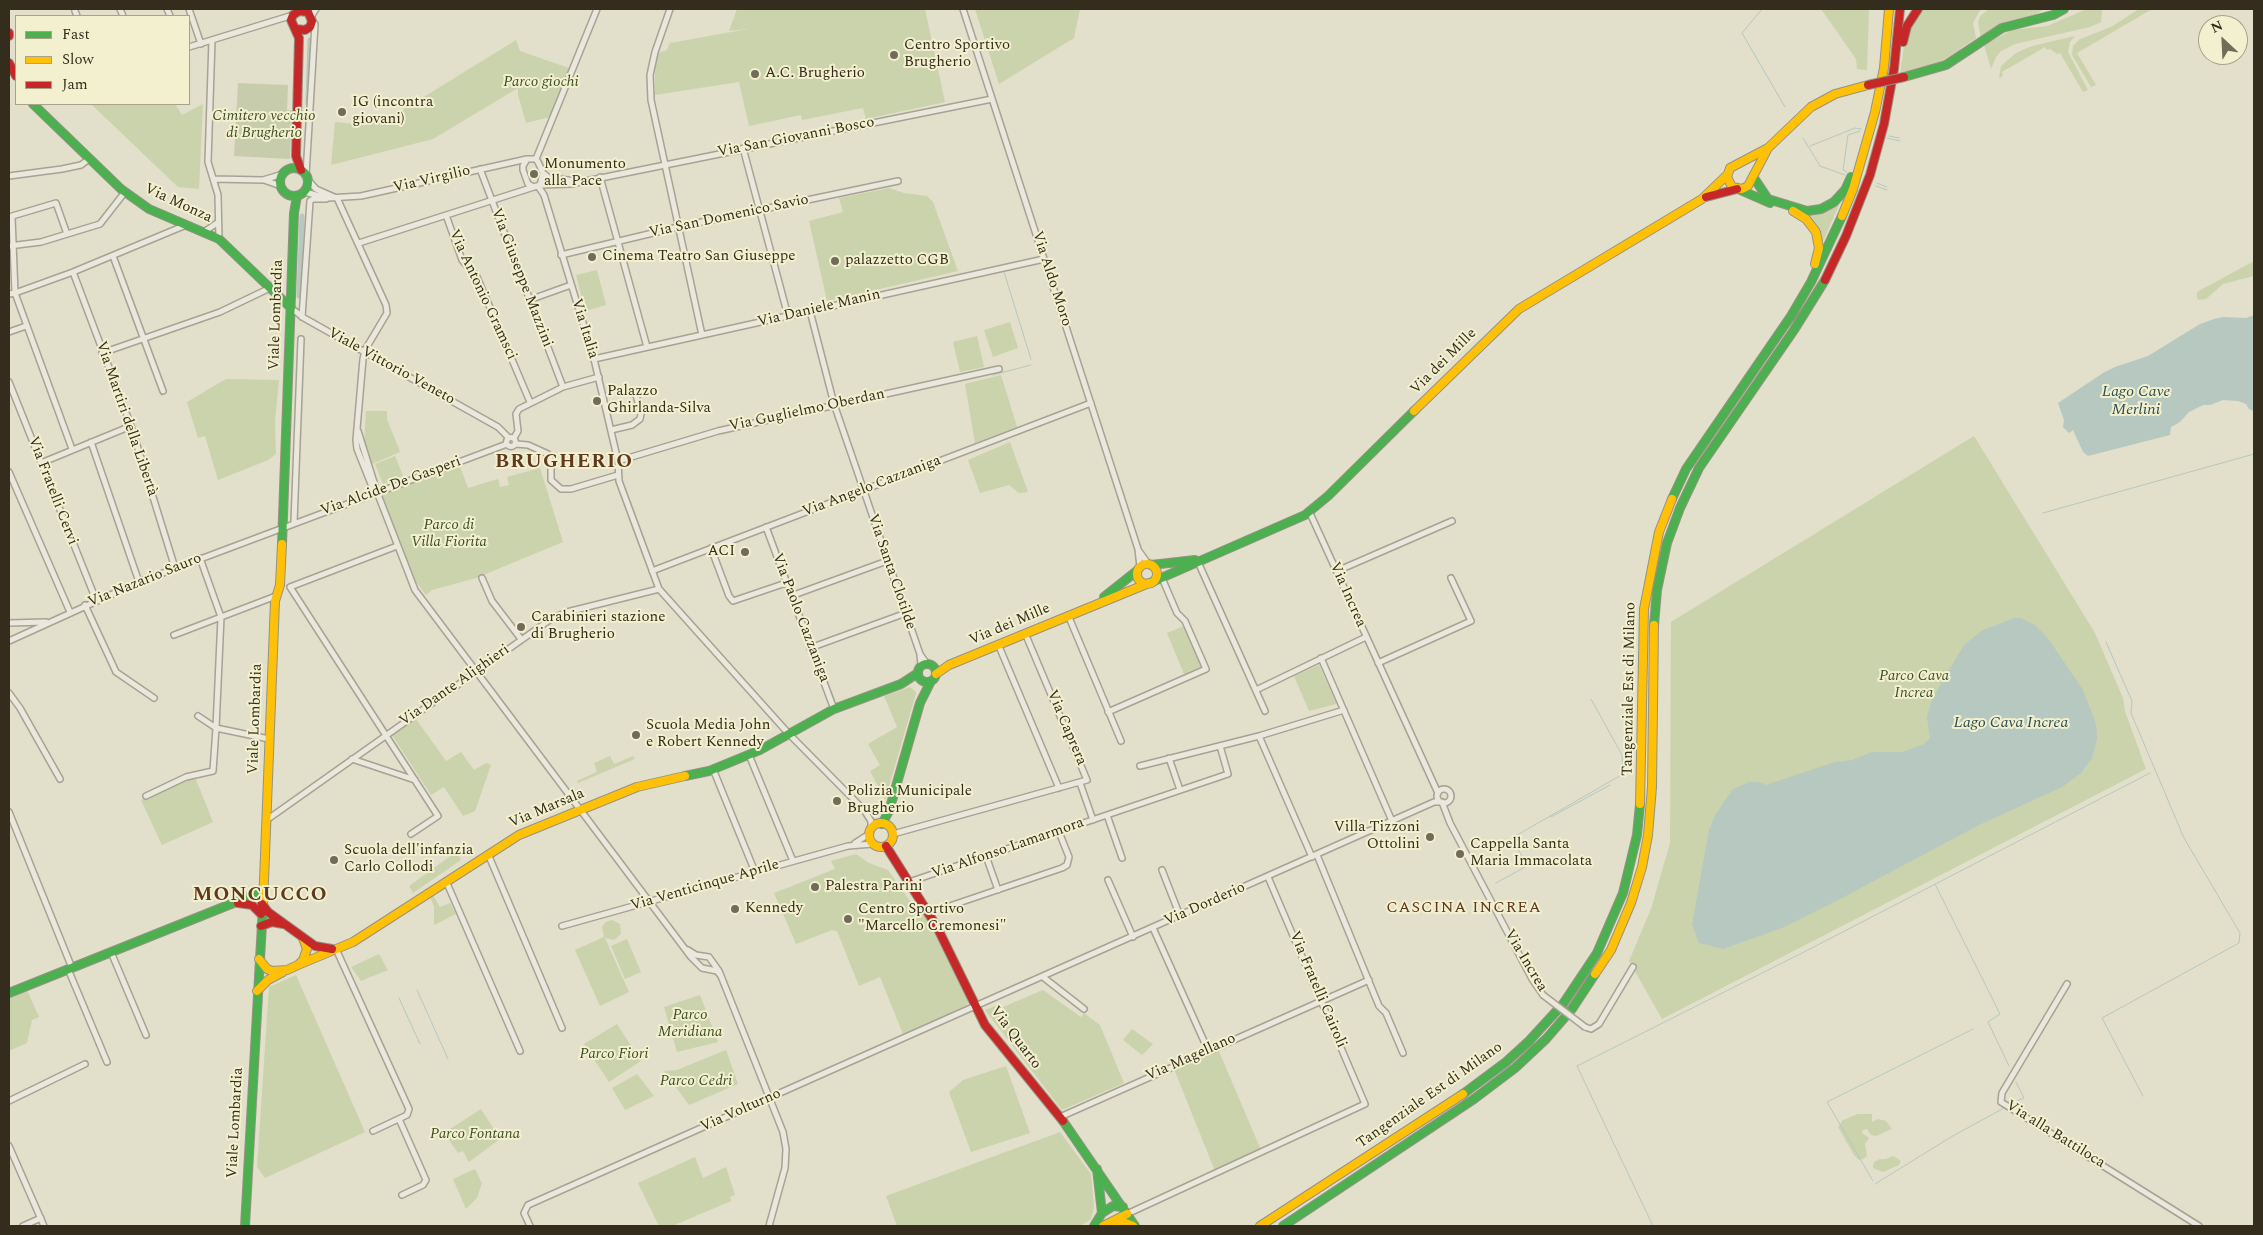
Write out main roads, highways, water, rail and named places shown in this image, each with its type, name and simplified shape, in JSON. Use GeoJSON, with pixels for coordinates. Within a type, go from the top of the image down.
{"type":"FeatureCollection","features":[{"type":"Feature","properties":{"kind":"main road","name":"Tangenziale Est di Milano"},"geometry":{"type":"LineString","coordinates":[[1260,1226],[1494,1072],[1545,1025],[1566,1001],[1588,969],[1618,905],[1636,840],[1641,792],[1642,648],[1645,602],[1652,561],[1662,525],[1675,490],[1697,451],[1785,324],[1811,282],[1837,230],[1862,161],[1884,68],[1889,9]]}},
{"type":"Feature","properties":{"kind":"main road","name":"Tangenziale Est di Milano"},"geometry":{"type":"LineString","coordinates":[[1283,1226],[1480,1095],[1526,1058],[1552,1033],[1576,1004],[1598,973],[1614,944],[1634,896],[1648,835],[1652,787],[1653,636],[1657,590],[1667,543],[1684,496],[1702,463],[1794,330],[1841,249],[1874,164],[1894,69],[1900,9]]}},
{"type":"Feature","properties":{"kind":"main road"},"geometry":{"type":"LineString","coordinates":[[1894,69],[1907,26],[1918,9]]}},
{"type":"Feature","properties":{"kind":"main road"},"geometry":{"type":"LineString","coordinates":[[2038,18],[2046,9]]}},
{"type":"Feature","properties":{"kind":"main road"},"geometry":{"type":"LineString","coordinates":[[2038,18],[2057,9]]}},
{"type":"Feature","properties":{"kind":"main road"},"geometry":{"type":"LineString","coordinates":[[1811,282],[1819,248],[1817,236],[1810,223],[1796,212],[1748,195],[1737,189],[1729,183],[1727,175],[1731,167],[1768,148],[1796,119],[1816,104],[1838,93],[1942,67],[2004,27],[2056,14],[2064,9]]}},
{"type":"Feature","properties":{"kind":"main road"},"geometry":{"type":"LineString","coordinates":[[299,82],[305,30],[302,16]]}},
{"type":"Feature","properties":{"kind":"main road"},"geometry":{"type":"LineString","coordinates":[[302,16],[310,27],[305,30]]}},
{"type":"Feature","properties":{"kind":"main road"},"geometry":{"type":"LineString","coordinates":[[302,16],[299,38],[296,156],[305,175]]}},
{"type":"Feature","properties":{"kind":"main road"},"geometry":{"type":"LineString","coordinates":[[9,63],[15,74]]}},
{"type":"Feature","properties":{"kind":"main road","name":"Via Monza"},"geometry":{"type":"LineString","coordinates":[[35,105],[125,192],[154,212],[219,239],[291,308]]}},
{"type":"Feature","properties":{"kind":"main road"},"geometry":{"type":"LineString","coordinates":[[1737,189],[1746,188],[1754,177],[1768,148]]}},
{"type":"Feature","properties":{"kind":"main road"},"geometry":{"type":"LineString","coordinates":[[296,156],[286,172],[305,175]]}},
{"type":"Feature","properties":{"kind":"main road"},"geometry":{"type":"LineString","coordinates":[[1739,164],[1748,166],[1762,193],[1773,201],[1800,210],[1817,210],[1830,204],[1842,194],[1855,169],[1862,161]]}},
{"type":"Feature","properties":{"kind":"main road","name":"Viale Lombardia"},"geometry":{"type":"LineString","coordinates":[[286,172],[281,186],[287,194],[294,213]]}},
{"type":"Feature","properties":{"kind":"main road","name":"Viale Lombardia"},"geometry":{"type":"LineString","coordinates":[[245,1226],[261,914],[268,819],[269,739],[276,596],[280,587],[294,213],[305,175]]}},
{"type":"Feature","properties":{"kind":"main road","name":"Via dei Mille"},"geometry":{"type":"LineString","coordinates":[[788,733],[834,709],[901,684],[923,671],[946,666],[1150,583],[1291,522],[1310,511],[1518,309],[1702,199],[1727,175]]}},
{"type":"Feature","properties":{"kind":"main road","name":"Via dei Mille"},"geometry":{"type":"LineString","coordinates":[[1702,199],[1737,189]]}},
{"type":"Feature","properties":{"kind":"main road"},"geometry":{"type":"LineString","coordinates":[[287,194],[300,194]]}},
{"type":"Feature","properties":{"kind":"main road","name":"Via dei Mille"},"geometry":{"type":"LineString","coordinates":[[1150,565],[1194,560],[1216,554]]}},
{"type":"Feature","properties":{"kind":"main road"},"geometry":{"type":"LineString","coordinates":[[1150,565],[1156,574],[1150,583],[1143,583],[1138,579],[1139,569],[1150,565]]}},
{"type":"Feature","properties":{"kind":"main road","name":"Via dei Mille"},"geometry":{"type":"LineString","coordinates":[[1084,609],[1111,593],[1139,569]]}},
{"type":"Feature","properties":{"kind":"main road","name":"Via dei Mille"},"geometry":{"type":"LineString","coordinates":[[933,678],[946,666]]}},
{"type":"Feature","properties":{"kind":"main road"},"geometry":{"type":"LineString","coordinates":[[923,671],[933,678]]}},
{"type":"Feature","properties":{"kind":"main road"},"geometry":{"type":"LineString","coordinates":[[923,671],[933,678]]}},
{"type":"Feature","properties":{"kind":"main road"},"geometry":{"type":"LineString","coordinates":[[882,824],[889,811],[920,703],[923,671]]}},
{"type":"Feature","properties":{"kind":"main road"},"geometry":{"type":"LineString","coordinates":[[920,703],[933,678]]}},
{"type":"Feature","properties":{"kind":"main road","name":"Via Marsala"},"geometry":{"type":"LineString","coordinates":[[257,991],[268,980],[298,964],[354,942],[519,834],[637,787],[714,769],[749,754],[788,733]]}},
{"type":"Feature","properties":{"kind":"main road"},"geometry":{"type":"LineString","coordinates":[[889,811],[892,832],[888,845],[879,847],[873,844],[870,832],[875,825],[882,824],[892,832]]}},
{"type":"Feature","properties":{"kind":"main road","name":"Via Quarto"},"geometry":{"type":"LineString","coordinates":[[888,845],[943,938],[985,1025],[1060,1117],[1098,1169],[1134,1226]]}},
{"type":"Feature","properties":{"kind":"main road"},"geometry":{"type":"LineString","coordinates":[[9,993],[251,896],[264,888]]}},
{"type":"Feature","properties":{"kind":"main road"},"geometry":{"type":"LineString","coordinates":[[251,896],[262,903],[268,912],[318,948],[336,949]]}},
{"type":"Feature","properties":{"kind":"main road"},"geometry":{"type":"LineString","coordinates":[[231,904],[252,905],[262,903]]}},
{"type":"Feature","properties":{"kind":"main road"},"geometry":{"type":"LineString","coordinates":[[252,905],[261,914]]}},
{"type":"Feature","properties":{"kind":"main road"},"geometry":{"type":"LineString","coordinates":[[261,926],[272,922],[285,924]]}},
{"type":"Feature","properties":{"kind":"main road"},"geometry":{"type":"LineString","coordinates":[[298,964],[303,960],[307,948],[302,937]]}},
{"type":"Feature","properties":{"kind":"main road"},"geometry":{"type":"LineString","coordinates":[[259,960],[267,969],[288,970]]}},
{"type":"Feature","properties":{"kind":"main road"},"geometry":{"type":"LineString","coordinates":[[1098,1169],[1102,1213]]}},
{"type":"Feature","properties":{"kind":"main road"},"geometry":{"type":"LineString","coordinates":[[1294,1226],[1348,1183]]}},
{"type":"Feature","properties":{"kind":"main road"},"geometry":{"type":"LineString","coordinates":[[1094,1226],[1102,1213],[1113,1206],[1125,1210],[1112,1222],[1103,1226]]}},
{"type":"Feature","properties":{"kind":"main road"},"geometry":{"type":"LineString","coordinates":[[1112,1222],[1123,1222],[1134,1226]]}},
{"type":"Feature","properties":{"kind":"water","name":"Lago Cave Merlini"},"geometry":{"type":"Polygon","coordinates":[[[2254,315],[2254,411],[2249,409],[2246,404],[2238,401],[2223,400],[2210,405],[2203,405],[2189,412],[2180,422],[2171,427],[2170,435],[2088,456],[2083,452],[2073,430],[2069,433],[2063,427],[2064,420],[2058,403],[2103,373],[2148,356],[2200,324],[2223,317],[2246,318],[2254,315]]]}},
{"type":"Feature","properties":{"kind":"water","name":"Lago Cava Increa"},"geometry":{"type":"Polygon","coordinates":[[[2014,618],[2021,618],[2035,625],[2047,637],[2083,690],[2096,724],[2097,739],[2092,758],[2081,773],[2062,787],[1979,825],[1782,928],[1723,949],[1699,943],[1692,924],[1709,830],[1715,815],[1733,789],[1749,782],[1758,782],[1766,785],[1835,762],[1852,760],[1872,752],[1902,752],[1924,744],[1930,738],[1927,717],[1932,699],[1964,645],[1981,631],[2014,618]]]}},
{"type":"Feature","properties":{"kind":"waterway"},"geometry":{"type":"LineString","coordinates":[[1762,9],[1742,33],[1785,107]]}},
{"type":"Feature","properties":{"kind":"waterway"},"geometry":{"type":"LineString","coordinates":[[308,102],[310,40]]}},
{"type":"Feature","properties":{"kind":"waterway"},"geometry":{"type":"LineString","coordinates":[[1810,146],[1855,128],[1861,129]]}},
{"type":"Feature","properties":{"kind":"waterway"},"geometry":{"type":"LineString","coordinates":[[1847,172],[1843,170],[1848,135],[1860,131]]}},
{"type":"Feature","properties":{"kind":"waterway"},"geometry":{"type":"LineString","coordinates":[[1889,136],[1899,138]]}},
{"type":"Feature","properties":{"kind":"waterway"},"geometry":{"type":"LineString","coordinates":[[1803,138],[1820,166],[1845,175]]}},
{"type":"Feature","properties":{"kind":"waterway"},"geometry":{"type":"LineString","coordinates":[[1887,138],[1900,141]]}},
{"type":"Feature","properties":{"kind":"waterway"},"geometry":{"type":"LineString","coordinates":[[1877,183],[1887,187]]}},
{"type":"Feature","properties":{"kind":"waterway"},"geometry":{"type":"LineString","coordinates":[[1876,186],[1887,190]]}},
{"type":"Feature","properties":{"kind":"waterway"},"geometry":{"type":"LineString","coordinates":[[299,296],[302,216]]}},
{"type":"Feature","properties":{"kind":"waterway"},"geometry":{"type":"LineString","coordinates":[[1004,272],[1031,359]]}},
{"type":"Feature","properties":{"kind":"waterway"},"geometry":{"type":"LineString","coordinates":[[993,375],[1031,365]]}},
{"type":"Feature","properties":{"kind":"waterway"},"geometry":{"type":"LineString","coordinates":[[2043,513],[2254,454]]}},
{"type":"Feature","properties":{"kind":"waterway"},"geometry":{"type":"LineString","coordinates":[[2106,642],[2132,701],[2131,713],[2184,838],[2240,933],[2239,943],[2102,1018],[2143,1096]]}},
{"type":"Feature","properties":{"kind":"waterway"},"geometry":{"type":"LineString","coordinates":[[1496,883],[1527,866],[1512,838],[1623,774],[1622,755],[1591,699]]}},
{"type":"Feature","properties":{"kind":"waterway"},"geometry":{"type":"LineString","coordinates":[[1653,1226],[1577,1066],[1804,952],[2150,773]]}},
{"type":"Feature","properties":{"kind":"waterway"},"geometry":{"type":"LineString","coordinates":[[1551,817],[1610,785]]}},
{"type":"Feature","properties":{"kind":"waterway"},"geometry":{"type":"LineString","coordinates":[[1935,884],[2000,1014],[1988,1022],[2009,1066]]}},
{"type":"Feature","properties":{"kind":"waterway"},"geometry":{"type":"LineString","coordinates":[[417,990],[448,1059]]}},
{"type":"Feature","properties":{"kind":"waterway"},"geometry":{"type":"LineString","coordinates":[[399,998],[420,1044]]}},
{"type":"Feature","properties":{"kind":"waterway"},"geometry":{"type":"LineString","coordinates":[[1873,1181],[1827,1102],[1973,1029]]}},
{"type":"Feature","properties":{"kind":"waterway"},"geometry":{"type":"LineString","coordinates":[[2010,1104],[2024,1098],[2016,1082]]}},
{"type":"Feature","properties":{"kind":"waterway"},"geometry":{"type":"LineString","coordinates":[[1875,1184],[1951,1137],[2004,1108]]}},
{"type":"Feature","properties":{"kind":"place","name":"Centro Sportivo Brugherio"},"geometry":{"type":"Point","coordinates":[894,55]}},
{"type":"Feature","properties":{"kind":"place","name":"A.C. Brugherio"},"geometry":{"type":"Point","coordinates":[755,74]}},
{"type":"Feature","properties":{"kind":"place","name":"IG (incontra giovani)"},"geometry":{"type":"Point","coordinates":[342,112]}},
{"type":"Feature","properties":{"kind":"place","name":"Monumento alla Pace"},"geometry":{"type":"Point","coordinates":[534,174]}},
{"type":"Feature","properties":{"kind":"place","name":"Cinema Teatro San Giuseppe"},"geometry":{"type":"Point","coordinates":[592,257]}},
{"type":"Feature","properties":{"kind":"place","name":"palazzetto CGB"},"geometry":{"type":"Point","coordinates":[835,261]}},
{"type":"Feature","properties":{"kind":"place","name":"Palazzo Ghirlanda-Silva"},"geometry":{"type":"Point","coordinates":[597,401]}},
{"type":"Feature","properties":{"kind":"place","name":"ACI"},"geometry":{"type":"Point","coordinates":[745,552]}},
{"type":"Feature","properties":{"kind":"place","name":"Carabinieri stazione di Brugherio"},"geometry":{"type":"Point","coordinates":[521,627]}},
{"type":"Feature","properties":{"kind":"place","name":"Scuola Media John e Robert Kennedy"},"geometry":{"type":"Point","coordinates":[636,735]}},
{"type":"Feature","properties":{"kind":"place","name":"Polizia Municipale Brugherio"},"geometry":{"type":"Point","coordinates":[837,801]}},
{"type":"Feature","properties":{"kind":"place","name":"Villa Tizzoni Ottolini"},"geometry":{"type":"Point","coordinates":[1430,837]}},
{"type":"Feature","properties":{"kind":"place","name":"Cappella Santa Maria Immacolata"},"geometry":{"type":"Point","coordinates":[1460,854]}},
{"type":"Feature","properties":{"kind":"place","name":"Scuola dell'infanzia Carlo Collodi"},"geometry":{"type":"Point","coordinates":[334,860]}},
{"type":"Feature","properties":{"kind":"place","name":"Palestra Parini"},"geometry":{"type":"Point","coordinates":[815,887]}},
{"type":"Feature","properties":{"kind":"place","name":"Kennedy"},"geometry":{"type":"Point","coordinates":[735,909]}},
{"type":"Feature","properties":{"kind":"place","name":"Centro Sportivo \"Marcello Cremonesi\""},"geometry":{"type":"Point","coordinates":[848,919]}},
{"type":"Feature","properties":{"kind":"district","name":"BRUGHERIO"},"geometry":{"type":"Point","coordinates":[564,463]}},
{"type":"Feature","properties":{"kind":"district","name":"MONCUCCO"},"geometry":{"type":"Point","coordinates":[260,896]}},
{"type":"Feature","properties":{"kind":"district","name":"CASCINA INCREA"},"geometry":{"type":"Point","coordinates":[1464,909]}},
{"type":"Feature","properties":{"kind":"park label","name":"Parco giochi"},"geometry":{"type":"Point","coordinates":[541,83]}},
{"type":"Feature","properties":{"kind":"park label","name":"Cimitero vecchio di Brugherio"},"geometry":{"type":"Point","coordinates":[264,126]}},
{"type":"Feature","properties":{"kind":"park label","name":"Parco di Villa Fiorita"},"geometry":{"type":"Point","coordinates":[449,534]}},
{"type":"Feature","properties":{"kind":"park label","name":"Parco Cava Increa"},"geometry":{"type":"Point","coordinates":[1914,686]}},
{"type":"Feature","properties":{"kind":"park label","name":"Parco Meridiana"},"geometry":{"type":"Point","coordinates":[690,1024]}},
{"type":"Feature","properties":{"kind":"park label","name":"Parco Fiori"},"geometry":{"type":"Point","coordinates":[614,1055]}},
{"type":"Feature","properties":{"kind":"park label","name":"Parco Cedri"},"geometry":{"type":"Point","coordinates":[696,1082]}},
{"type":"Feature","properties":{"kind":"park label","name":"Parco Fontana"},"geometry":{"type":"Point","coordinates":[475,1135]}}]}
